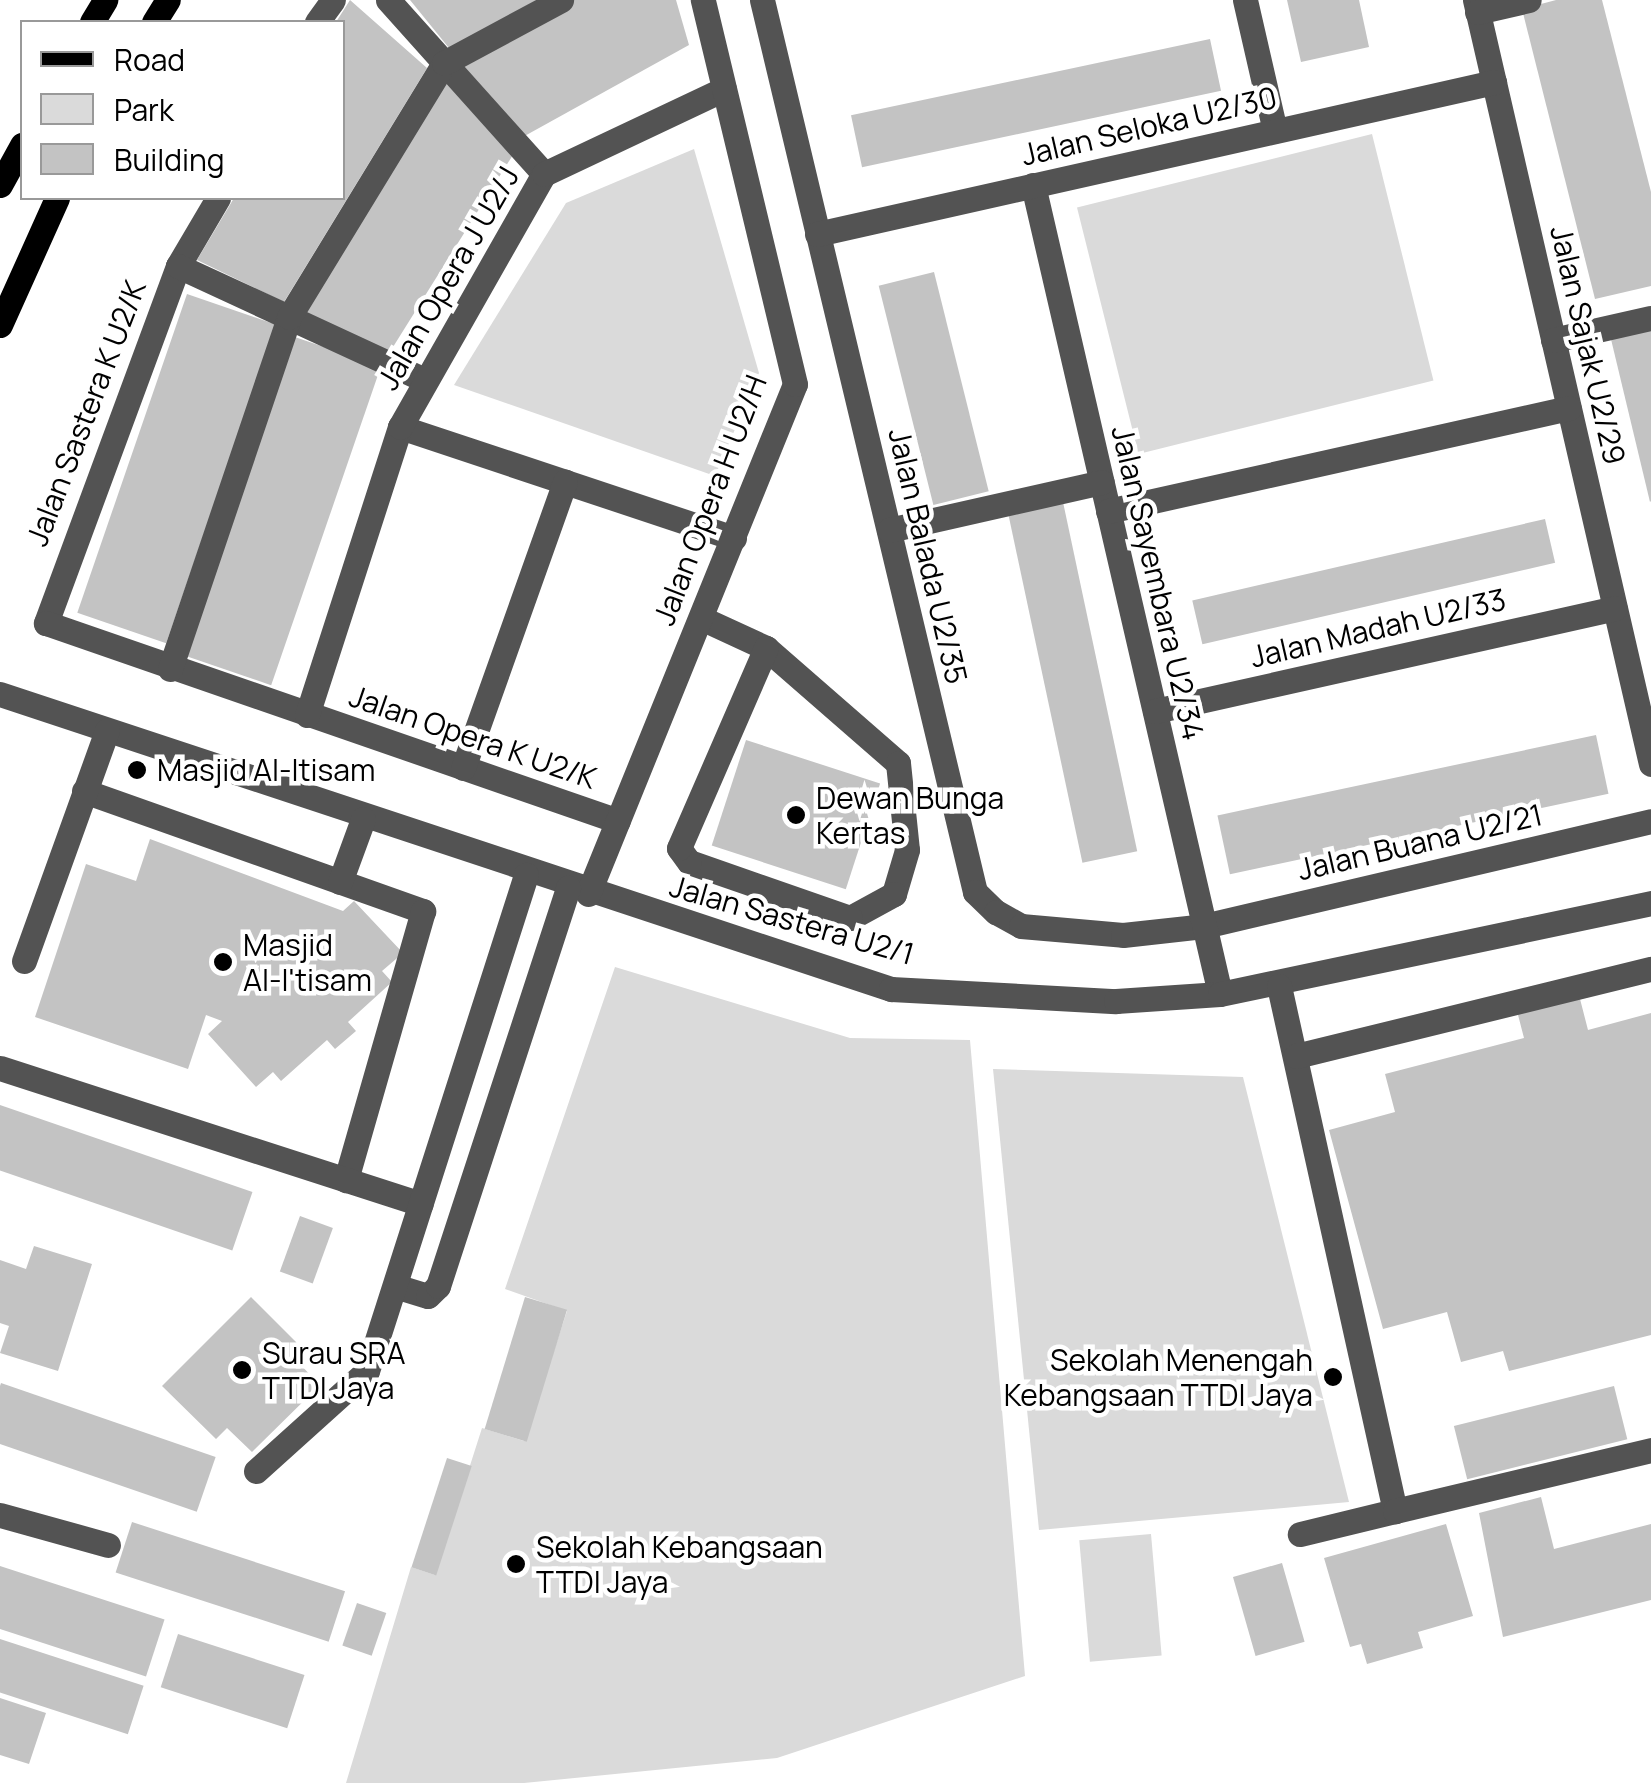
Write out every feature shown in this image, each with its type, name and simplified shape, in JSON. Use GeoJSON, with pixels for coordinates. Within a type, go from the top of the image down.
{"type":"FeatureCollection","features":[{"type":"Feature","properties":{"kind":"main road"},"geometry":{"type":"LineString","coordinates":[[0,184],[20,149]]}},
{"type":"Feature","properties":{"kind":"main road"},"geometry":{"type":"LineString","coordinates":[[0,325],[57,200]]}},
{"type":"Feature","properties":{"kind":"street"},"geometry":{"type":"LineString","coordinates":[[388,0],[544,174]]}},
{"type":"Feature","properties":{"kind":"street"},"geometry":{"type":"LineString","coordinates":[[170,670],[288,317],[444,62],[561,0]]}},
{"type":"Feature","properties":{"kind":"street","name":"Jalan Opera H U2/H"},"geometry":{"type":"LineString","coordinates":[[395,1286],[428,1296],[438,1286],[578,891],[618,821],[795,384],[703,0]]}},
{"type":"Feature","properties":{"kind":"street","name":"Jalan Balada U2/35"},"geometry":{"type":"LineString","coordinates":[[762,0],[975,892],[1021,926],[1123,936],[1204,926]]}},
{"type":"Feature","properties":{"kind":"street"},"geometry":{"type":"LineString","coordinates":[[1244,0],[1275,131]]}},
{"type":"Feature","properties":{"kind":"street"},"geometry":{"type":"LineString","coordinates":[[1476,6],[1529,0]]}},
{"type":"Feature","properties":{"kind":"street","name":"Jalan Sajak U2/29"},"geometry":{"type":"LineString","coordinates":[[1476,6],[1651,764]]}},
{"type":"Feature","properties":{"kind":"street","name":"Jalan Seloka U2/30"},"geometry":{"type":"LineString","coordinates":[[818,234],[1494,82]]}},
{"type":"Feature","properties":{"kind":"street","name":"Jalan Opera J U2/J"},"geometry":{"type":"LineString","coordinates":[[306,715],[400,427],[423,379],[544,174],[724,89]]}},
{"type":"Feature","properties":{"kind":"street","name":"Jalan Sayembara U2/34"},"geometry":{"type":"LineString","coordinates":[[1034,186],[1220,994]]}},
{"type":"Feature","properties":{"kind":"street","name":"Jalan Sastera K U2/K"},"geometry":{"type":"LineString","coordinates":[[217,200],[178,266],[43,613],[54,630],[306,715]]}},
{"type":"Feature","properties":{"kind":"street"},"geometry":{"type":"LineString","coordinates":[[178,266],[423,379]]}},
{"type":"Feature","properties":{"kind":"street"},"geometry":{"type":"LineString","coordinates":[[1553,340],[1651,318]]}},
{"type":"Feature","properties":{"kind":"street"},"geometry":{"type":"LineString","coordinates":[[1108,511],[1569,408]]}},
{"type":"Feature","properties":{"kind":"street"},"geometry":{"type":"LineString","coordinates":[[400,427],[734,538]]}},
{"type":"Feature","properties":{"kind":"street"},"geometry":{"type":"LineString","coordinates":[[463,768],[566,482]]}},
{"type":"Feature","properties":{"kind":"street"},"geometry":{"type":"LineString","coordinates":[[888,530],[1102,482]]}},
{"type":"Feature","properties":{"kind":"street","name":"Jalan Madah U2/33"},"geometry":{"type":"LineString","coordinates":[[1155,711],[1616,608]]}},
{"type":"Feature","properties":{"kind":"street"},"geometry":{"type":"LineString","coordinates":[[701,618],[766,648],[898,763],[907,850],[894,894],[850,918],[689,862],[679,848],[766,648]]}},
{"type":"Feature","properties":{"kind":"street","name":"Jalan Sastera U2/1"},"geometry":{"type":"LineString","coordinates":[[0,694],[526,875],[891,989],[1116,1001],[1220,994],[1278,986],[1651,903]]}},
{"type":"Feature","properties":{"kind":"street","name":"Jalan Opera K U2/K"},"geometry":{"type":"LineString","coordinates":[[306,715],[618,821]]}},
{"type":"Feature","properties":{"kind":"street"},"geometry":{"type":"LineString","coordinates":[[24,960],[107,731]]}},
{"type":"Feature","properties":{"kind":"street"},"geometry":{"type":"LineString","coordinates":[[84,791],[423,911],[426,924],[346,1180]]}},
{"type":"Feature","properties":{"kind":"street"},"geometry":{"type":"LineString","coordinates":[[340,882],[362,819]]}},
{"type":"Feature","properties":{"kind":"street","name":"Jalan Buana U2/21"},"geometry":{"type":"LineString","coordinates":[[1204,926],[1651,821]]}},
{"type":"Feature","properties":{"kind":"street"},"geometry":{"type":"LineString","coordinates":[[256,1471],[367,1371],[526,875]]}},
{"type":"Feature","properties":{"kind":"street"},"geometry":{"type":"LineString","coordinates":[[1296,1056],[1651,969]]}},
{"type":"Feature","properties":{"kind":"street"},"geometry":{"type":"LineString","coordinates":[[1278,986],[1394,1511]]}},
{"type":"Feature","properties":{"kind":"street"},"geometry":{"type":"LineString","coordinates":[[0,1068],[421,1204]]}},
{"type":"Feature","properties":{"kind":"street"},"geometry":{"type":"LineString","coordinates":[[1300,1534],[1651,1450]]}},
{"type":"Feature","properties":{"kind":"street"},"geometry":{"type":"LineString","coordinates":[[0,1515],[108,1545]]}},
{"type":"Feature","properties":{"kind":"green space"},"geometry":{"type":"Polygon","coordinates":[[[1372,134],[1433,380],[1138,454],[1077,208],[1372,134]]]}},
{"type":"Feature","properties":{"kind":"green space"},"geometry":{"type":"Polygon","coordinates":[[[694,149],[759,373],[715,476],[454,385],[566,203],[694,149]]]}},
{"type":"Feature","properties":{"kind":"green space"},"geometry":{"type":"Polygon","coordinates":[[[615,967],[850,1038],[970,1040],[1025,1676],[777,1758],[524,1783],[346,1783],[411,1567],[435,1575],[482,1428],[524,1441],[567,1311],[505,1289],[615,967]]]}},
{"type":"Feature","properties":{"kind":"green space"},"geometry":{"type":"Polygon","coordinates":[[[993,1069],[1243,1077],[1349,1502],[1039,1530],[993,1069]]]}},
{"type":"Feature","properties":{"kind":"green space"},"geometry":{"type":"Polygon","coordinates":[[[1151,1534],[1162,1656],[1090,1662],[1079,1540],[1151,1534]]]}},
{"type":"Feature","properties":{"kind":"building"},"geometry":{"type":"Polygon","coordinates":[[[350,0],[427,68],[284,302],[197,260],[233,200],[345,200],[345,20],[337,20],[350,0]]]}},
{"type":"Feature","properties":{"kind":"building"},"geometry":{"type":"Polygon","coordinates":[[[410,0],[537,0],[449,48],[410,0]]]}},
{"type":"Feature","properties":{"kind":"building"},"geometry":{"type":"Polygon","coordinates":[[[573,0],[676,0],[689,45],[521,138],[458,60],[573,0]]]}},
{"type":"Feature","properties":{"kind":"building"},"geometry":{"type":"Polygon","coordinates":[[[1287,0],[1359,0],[1369,47],[1301,62],[1287,0]]]}},
{"type":"Feature","properties":{"kind":"building"},"geometry":{"type":"Polygon","coordinates":[[[1556,0],[1602,0],[1651,192],[1651,286],[1595,299],[1522,9],[1556,0]]]}},
{"type":"Feature","properties":{"kind":"building"},"geometry":{"type":"Polygon","coordinates":[[[1210,39],[1221,91],[862,167],[851,115],[1210,39]]]}},
{"type":"Feature","properties":{"kind":"building"},"geometry":{"type":"Polygon","coordinates":[[[442,78],[516,150],[388,355],[301,314],[442,78]]]}},
{"type":"Feature","properties":{"kind":"building"},"geometry":{"type":"Polygon","coordinates":[[[934,272],[989,491],[933,505],[879,286],[934,272]]]}},
{"type":"Feature","properties":{"kind":"building"},"geometry":{"type":"Polygon","coordinates":[[[187,294],[276,325],[166,643],[77,613],[187,294]]]}},
{"type":"Feature","properties":{"kind":"building"},"geometry":{"type":"Polygon","coordinates":[[[1651,326],[1651,501],[1650,502],[1610,335],[1651,326]]]}},
{"type":"Feature","properties":{"kind":"building"},"geometry":{"type":"Polygon","coordinates":[[[292,336],[381,367],[271,685],[182,655],[292,336]]]}},
{"type":"Feature","properties":{"kind":"building"},"geometry":{"type":"Polygon","coordinates":[[[1063,502],[1137,851],[1082,863],[1008,514],[1063,502]]]}},
{"type":"Feature","properties":{"kind":"building"},"geometry":{"type":"Polygon","coordinates":[[[1545,519],[1555,563],[1202,644],[1192,600],[1545,519]]]}},
{"type":"Feature","properties":{"kind":"building"},"geometry":{"type":"Polygon","coordinates":[[[1596,735],[1608,794],[1230,874],[1217,815],[1596,735]]]}},
{"type":"Feature","properties":{"kind":"building","name":"Dewan Bunga Kertas"},"geometry":{"type":"Polygon","coordinates":[[[746,740],[880,784],[846,889],[712,846],[746,740]]]}},
{"type":"Feature","properties":{"kind":"building","name":"Masjid Al-I'tisam"},"geometry":{"type":"Polygon","coordinates":[[[150,839],[343,911],[354,901],[403,953],[382,971],[392,982],[348,1022],[356,1031],[335,1049],[327,1040],[281,1081],[273,1072],[256,1087],[208,1034],[222,1021],[206,1015],[188,1069],[35,1017],[86,864],[136,881],[150,839]]]}},
{"type":"Feature","properties":{"kind":"building"},"geometry":{"type":"Polygon","coordinates":[[[1579,995],[1588,1030],[1651,1013],[1651,1335],[1509,1371],[1503,1351],[1461,1362],[1447,1312],[1383,1329],[1329,1130],[1395,1112],[1385,1074],[1524,1038],[1517,1011],[1579,995]]]}},
{"type":"Feature","properties":{"kind":"building"},"geometry":{"type":"Polygon","coordinates":[[[0,1105],[252,1192],[232,1251],[0,1171],[0,1105]]]}},
{"type":"Feature","properties":{"kind":"building"},"geometry":{"type":"Polygon","coordinates":[[[300,1216],[333,1228],[313,1283],[280,1271],[300,1216]]]}},
{"type":"Feature","properties":{"kind":"building"},"geometry":{"type":"Polygon","coordinates":[[[34,1246],[92,1264],[58,1371],[0,1353],[9,1326],[0,1323],[0,1260],[26,1269],[34,1246]]]}},
{"type":"Feature","properties":{"kind":"building","name":"Surau SRA TTDI Jaya"},"geometry":{"type":"Polygon","coordinates":[[[251,1297],[301,1347],[292,1356],[320,1385],[252,1452],[227,1428],[216,1439],[162,1386],[251,1297]]]}},
{"type":"Feature","properties":{"kind":"building"},"geometry":{"type":"Polygon","coordinates":[[[525,1297],[567,1310],[527,1442],[485,1429],[525,1297]]]}},
{"type":"Feature","properties":{"kind":"building"},"geometry":{"type":"Polygon","coordinates":[[[1,1383],[216,1457],[197,1512],[0,1444],[1,1383]]]}},
{"type":"Feature","properties":{"kind":"building"},"geometry":{"type":"Polygon","coordinates":[[[1614,1386],[1627,1439],[1467,1479],[1454,1426],[1614,1386]]]}},
{"type":"Feature","properties":{"kind":"building"},"geometry":{"type":"Polygon","coordinates":[[[447,1458],[472,1466],[436,1575],[411,1567],[447,1458]]]}},
{"type":"Feature","properties":{"kind":"building"},"geometry":{"type":"Polygon","coordinates":[[[1541,1497],[1554,1549],[1651,1524],[1651,1600],[1503,1637],[1479,1513],[1541,1497]]]}},
{"type":"Feature","properties":{"kind":"building"},"geometry":{"type":"Polygon","coordinates":[[[132,1522],[345,1591],[329,1642],[116,1572],[132,1522]]]}},
{"type":"Feature","properties":{"kind":"building"},"geometry":{"type":"Polygon","coordinates":[[[1446,1524],[1473,1616],[1418,1632],[1423,1648],[1367,1664],[1361,1644],[1350,1647],[1324,1558],[1446,1524]]]}},
{"type":"Feature","properties":{"kind":"building"},"geometry":{"type":"Polygon","coordinates":[[[1282,1563],[1305,1642],[1256,1656],[1233,1577],[1282,1563]]]}},
{"type":"Feature","properties":{"kind":"building"},"geometry":{"type":"Polygon","coordinates":[[[0,1566],[165,1619],[146,1677],[0,1629],[0,1566]]]}},
{"type":"Feature","properties":{"kind":"building"},"geometry":{"type":"Polygon","coordinates":[[[357,1603],[386,1613],[372,1656],[342,1646],[357,1603]]]}},
{"type":"Feature","properties":{"kind":"building"},"geometry":{"type":"Polygon","coordinates":[[[178,1634],[304,1675],[287,1728],[161,1687],[178,1634]]]}},
{"type":"Feature","properties":{"kind":"building"},"geometry":{"type":"Polygon","coordinates":[[[0,1639],[144,1686],[128,1734],[0,1693],[0,1639]]]}},
{"type":"Feature","properties":{"kind":"building"},"geometry":{"type":"Polygon","coordinates":[[[0,1698],[46,1713],[29,1764],[0,1755],[0,1698]]]}},
{"type":"Feature","properties":{"kind":"place","name":"Masjid Al-Itisam"},"geometry":{"type":"Point","coordinates":[137,770]}},
{"type":"Feature","properties":{"kind":"place","name":"Dewan Bunga Kertas"},"geometry":{"type":"Point","coordinates":[796,815]}},
{"type":"Feature","properties":{"kind":"place","name":"Masjid Al-I'tisam"},"geometry":{"type":"Point","coordinates":[223,962]}},
{"type":"Feature","properties":{"kind":"place","name":"Surau SRA TTDI Jaya"},"geometry":{"type":"Point","coordinates":[242,1370]}},
{"type":"Feature","properties":{"kind":"place","name":"Sekolah Menengah Kebangsaan TTDI Jaya"},"geometry":{"type":"Point","coordinates":[1333,1377]}},
{"type":"Feature","properties":{"kind":"place","name":"Sekolah Kebangsaan TTDI Jaya"},"geometry":{"type":"Point","coordinates":[516,1564]}}]}
